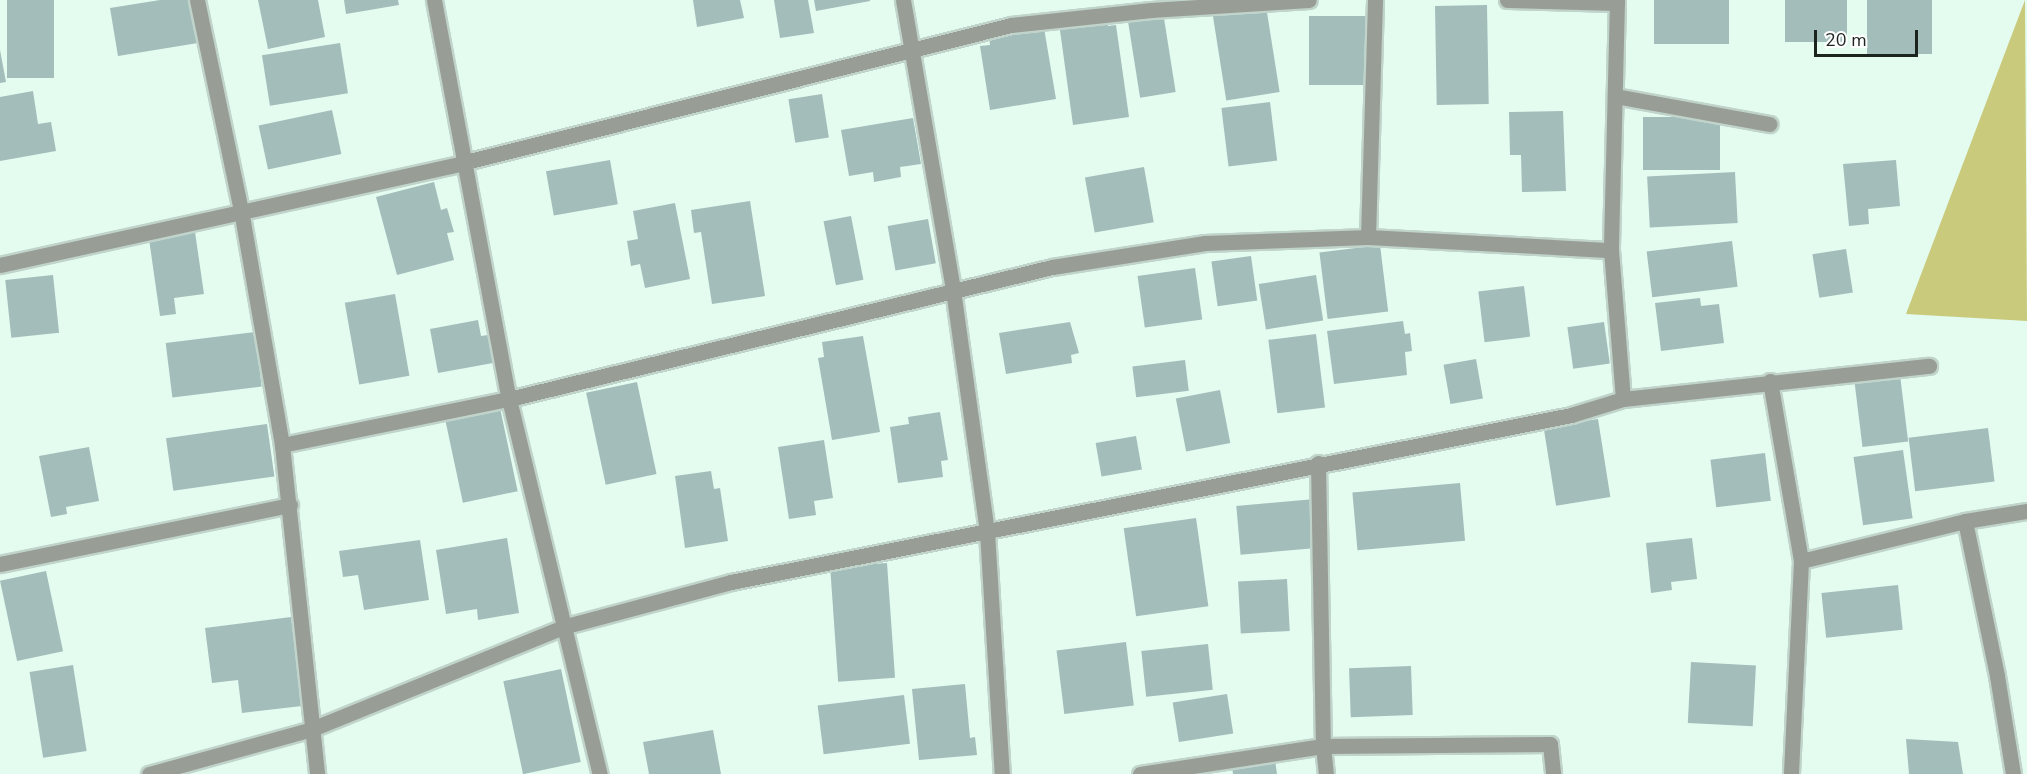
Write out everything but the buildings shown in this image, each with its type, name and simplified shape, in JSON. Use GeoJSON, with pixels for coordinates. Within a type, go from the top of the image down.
{"type":"FeatureCollection","features":[{"type":"Feature","properties":{"kind":"street"},"geometry":{"type":"LineString","coordinates":[[197,0],[242,210],[282,445],[317,774]]}},
{"type":"Feature","properties":{"kind":"street"},"geometry":{"type":"LineString","coordinates":[[434,0],[462,163],[509,399],[566,626],[600,774]]}},
{"type":"Feature","properties":{"kind":"street"},"geometry":{"type":"LineString","coordinates":[[903,0],[953,290],[987,532],[1002,774]]}},
{"type":"Feature","properties":{"kind":"street"},"geometry":{"type":"LineString","coordinates":[[0,265],[462,163],[912,52],[1011,25],[1151,10],[1309,0]]}},
{"type":"Feature","properties":{"kind":"street"},"geometry":{"type":"LineString","coordinates":[[1368,237],[1375,0]]}},
{"type":"Feature","properties":{"kind":"street"},"geometry":{"type":"LineString","coordinates":[[1507,0],[1617,2],[1611,250],[1623,399]]}},
{"type":"Feature","properties":{"kind":"street"},"geometry":{"type":"LineString","coordinates":[[1615,96],[1769,124]]}},
{"type":"Feature","properties":{"kind":"street"},"geometry":{"type":"LineString","coordinates":[[282,445],[509,399],[1052,267],[1205,243],[1368,237],[1611,250]]}},
{"type":"Feature","properties":{"kind":"street"},"geometry":{"type":"LineString","coordinates":[[149,774],[312,729],[566,626],[731,582],[987,532],[1318,463],[1571,415],[1623,399],[1770,381],[1929,366]]}},
{"type":"Feature","properties":{"kind":"street"},"geometry":{"type":"LineString","coordinates":[[1770,381],[1801,561],[1791,774]]}},
{"type":"Feature","properties":{"kind":"street"},"geometry":{"type":"LineString","coordinates":[[1318,463],[1323,746],[1326,774]]}},
{"type":"Feature","properties":{"kind":"street"},"geometry":{"type":"LineString","coordinates":[[0,564],[290,506]]}},
{"type":"Feature","properties":{"kind":"street"},"geometry":{"type":"LineString","coordinates":[[1801,561],[1965,521],[2027,511]]}},
{"type":"Feature","properties":{"kind":"street"},"geometry":{"type":"LineString","coordinates":[[1965,521],[1997,676],[2013,774]]}},
{"type":"Feature","properties":{"kind":"street"},"geometry":{"type":"LineString","coordinates":[[1140,774],[1323,746],[1550,744],[1553,774]]}},
{"type":"Feature","properties":{"kind":"green space"},"geometry":{"type":"Polygon","coordinates":[[[2025,0],[2027,321],[1906,314],[2025,0]]]}}]}
